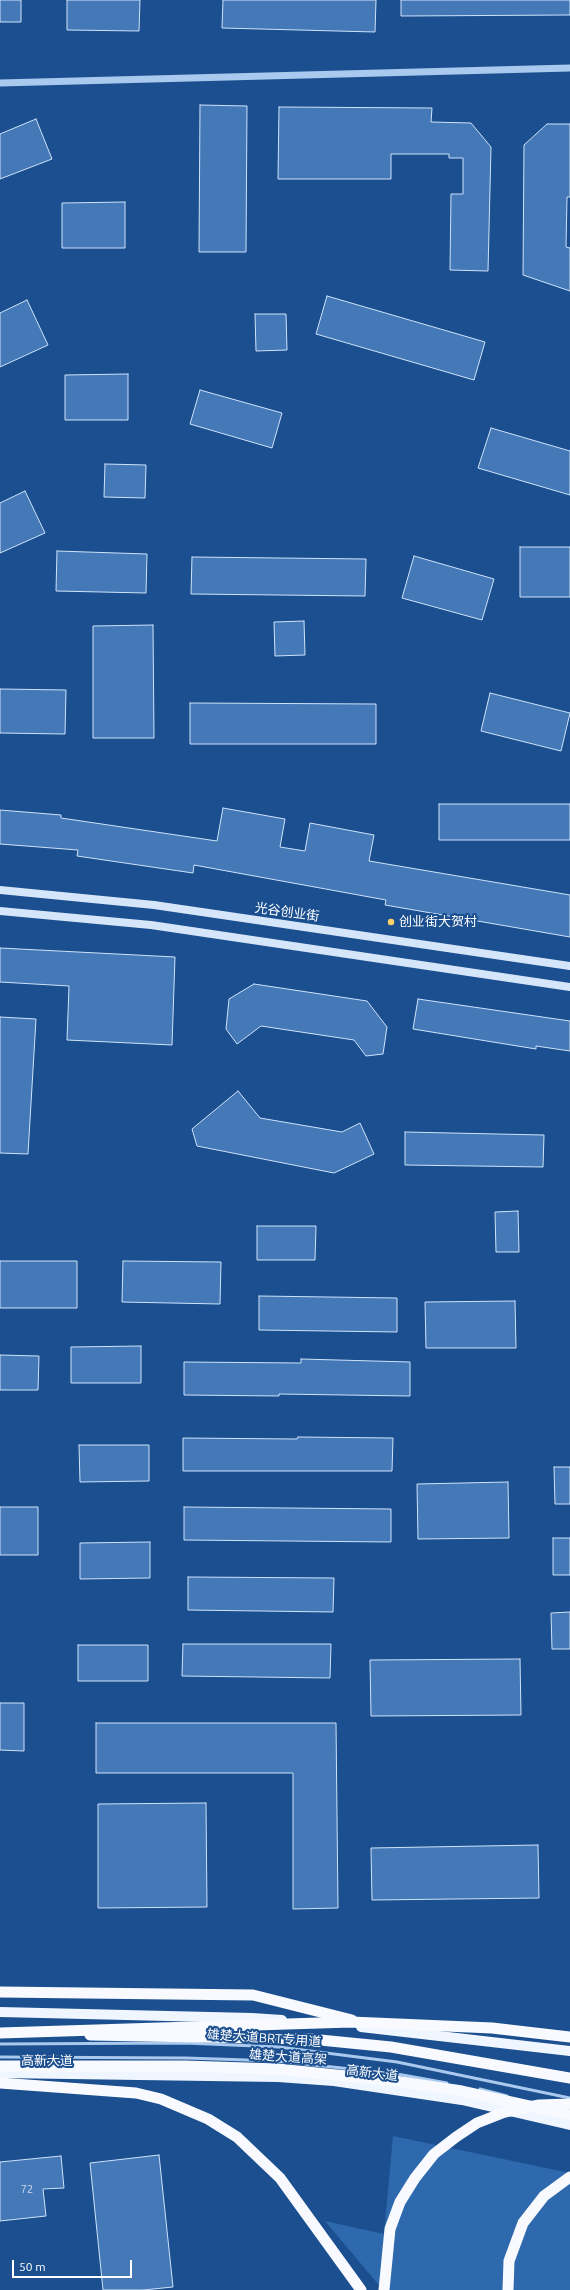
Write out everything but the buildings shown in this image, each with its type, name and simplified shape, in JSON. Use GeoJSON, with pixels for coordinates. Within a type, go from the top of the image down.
{"type":"FeatureCollection","features":[{"type":"Feature","properties":{"kind":"highway"},"geometry":{"type":"LineString","coordinates":[[0,1992],[253,1995],[392,2030]]}},
{"type":"Feature","properties":{"kind":"highway"},"geometry":{"type":"LineString","coordinates":[[0,2034],[351,2022],[492,2028],[570,2037]]}},
{"type":"Feature","properties":{"kind":"highway","name":"雄楚大道高架"},"geometry":{"type":"LineString","coordinates":[[0,2034],[310,2039],[391,2046],[570,2078]]}},
{"type":"Feature","properties":{"kind":"highway","name":"雄楚大道高架"},"geometry":{"type":"LineString","coordinates":[[0,2066],[185,2066],[306,2071],[395,2081],[462,2091],[570,2115]]}},
{"type":"Feature","properties":{"kind":"highway"},"geometry":{"type":"LineString","coordinates":[[0,2083],[136,2093],[161,2099],[208,2119],[237,2137],[280,2178],[361,2290]]}},
{"type":"Feature","properties":{"kind":"highway"},"geometry":{"type":"LineString","coordinates":[[384,2290],[390,2229],[400,2202],[415,2178],[434,2154],[477,2123],[505,2112],[539,2105],[570,2104]]}},
{"type":"Feature","properties":{"kind":"highway"},"geometry":{"type":"LineString","coordinates":[[508,2290],[509,2261],[523,2224],[544,2196],[570,2177]]}},
{"type":"Feature","properties":{"kind":"main road","name":"光谷创业街"},"geometry":{"type":"LineString","coordinates":[[0,890],[154,905],[570,966]]}},
{"type":"Feature","properties":{"kind":"main road"},"geometry":{"type":"LineString","coordinates":[[0,911],[151,925],[570,987]]}},
{"type":"Feature","properties":{"kind":"main road"},"geometry":{"type":"LineString","coordinates":[[0,2012],[252,2018],[392,2030],[570,2051]]}},
{"type":"Feature","properties":{"kind":"main road","name":"高新大道"},"geometry":{"type":"LineString","coordinates":[[0,2073],[270,2076],[334,2082],[462,2100],[570,2125]]}},
{"type":"Feature","properties":{"kind":"street"},"geometry":{"type":"LineString","coordinates":[[0,83],[570,68]]}},
{"type":"Feature","properties":{"kind":"lane","name":"雄楚大道BRT专用道"},"geometry":{"type":"LineString","coordinates":[[0,2044],[185,2044],[279,2047],[397,2062],[570,2098]]}},
{"type":"Feature","properties":{"kind":"lane","name":"雄楚大道BRT专用道"},"geometry":{"type":"LineString","coordinates":[[0,2057],[186,2058],[277,2061],[397,2074],[451,2084]]}},
{"type":"Feature","properties":{"kind":"lane"},"geometry":{"type":"LineString","coordinates":[[459,2086],[466,2087]]}},
{"type":"Feature","properties":{"kind":"lane"},"geometry":{"type":"LineString","coordinates":[[474,2088],[511,2096]]}},
{"type":"Feature","properties":{"kind":"lane"},"geometry":{"type":"LineString","coordinates":[[533,2102],[570,2111]]}},
{"type":"Feature","properties":{"kind":"shaded area"},"geometry":{"type":"Polygon","coordinates":[[[393,2136],[570,2173],[570,2290],[383,2290],[325,2221],[384,2234],[393,2136]]]}},
{"type":"Feature","properties":{"kind":"place","name":"创业街大贺村"},"geometry":{"type":"Point","coordinates":[391,922]}}]}
